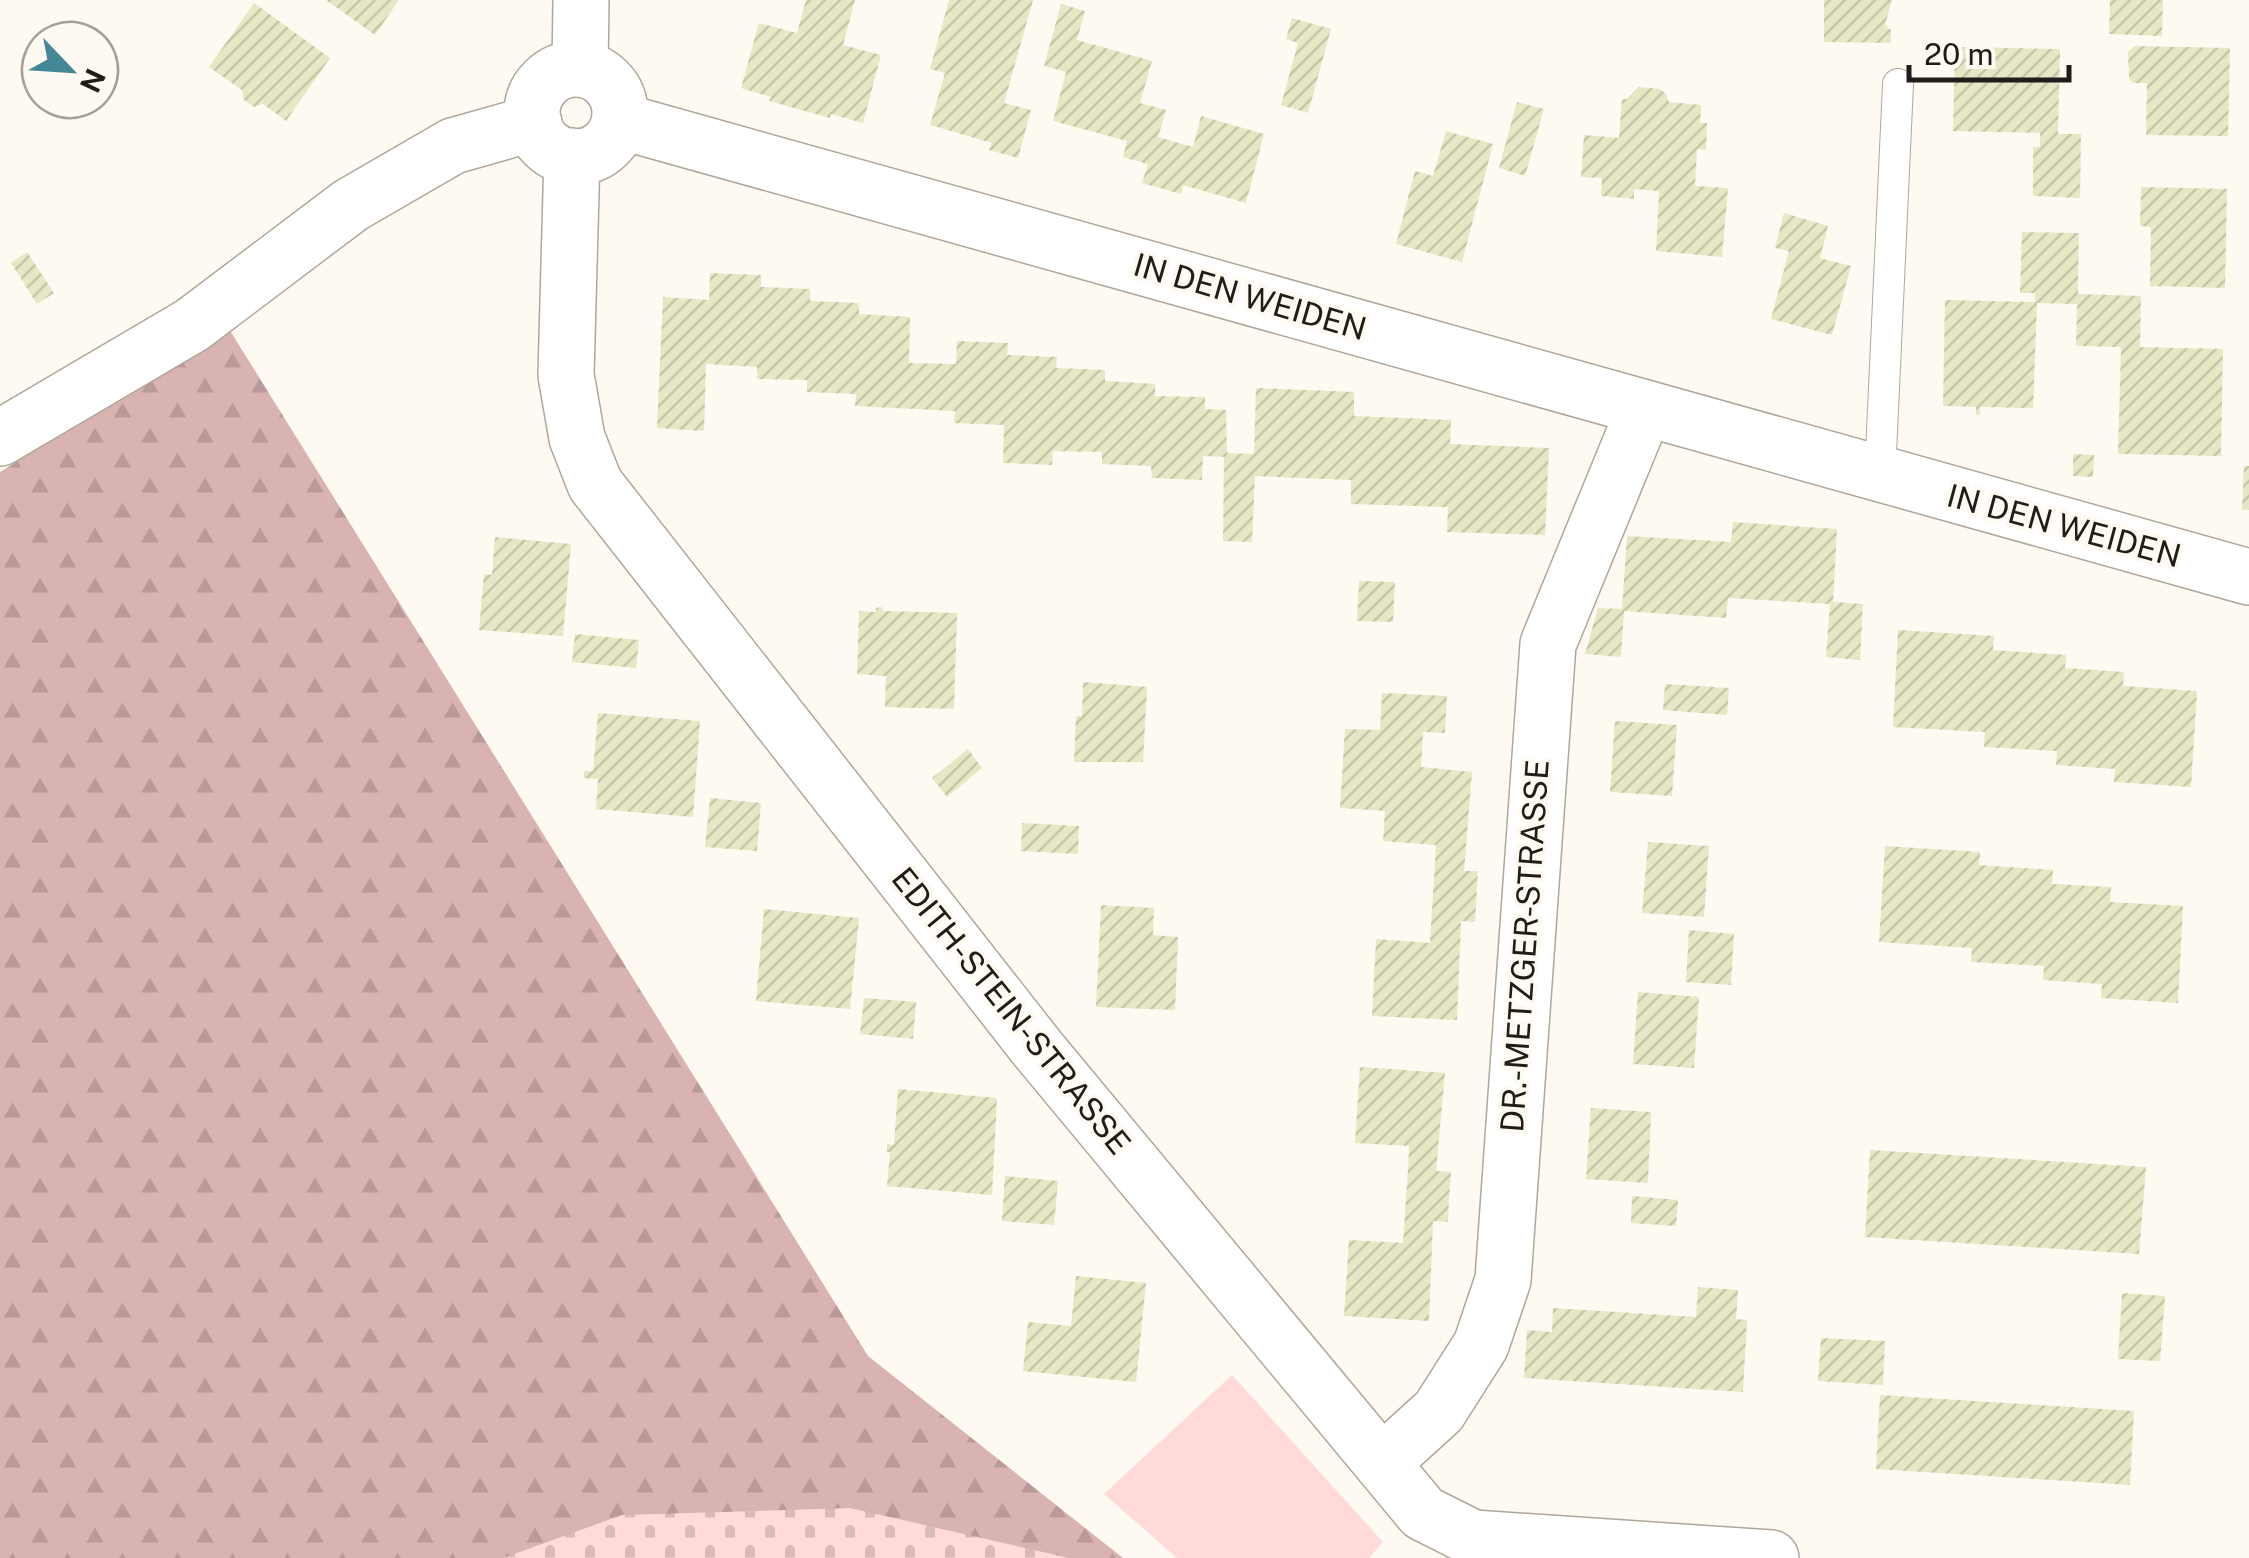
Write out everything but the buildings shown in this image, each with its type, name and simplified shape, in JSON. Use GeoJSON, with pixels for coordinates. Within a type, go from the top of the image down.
{"type":"FeatureCollection","features":[{"type":"Feature","properties":{"kind":"street"},"geometry":{"type":"LineString","coordinates":[[580,69],[582,0]]}},
{"type":"Feature","properties":{"kind":"street"},"geometry":{"type":"LineString","coordinates":[[0,438],[192,325],[351,205],[452,146],[553,140],[585,156],[608,144],[620,121],[616,92],[594,72],[566,70],[543,84],[536,96],[553,140]]}},
{"type":"Feature","properties":{"kind":"street","name":"IN DEN WEIDEN"},"geometry":{"type":"LineString","coordinates":[[620,121],[2249,578]]}},
{"type":"Feature","properties":{"kind":"street","name":"EDITH-STEIN-STRASSE"},"geometry":{"type":"LineString","coordinates":[[553,140],[566,375],[576,438],[595,484],[1036,1048],[1423,1513],[1474,1538],[1771,1558]]}},
{"type":"Feature","properties":{"kind":"street","name":"DR.-METZGER-STRASSE"},"geometry":{"type":"LineString","coordinates":[[1382,1462],[1438,1412],[1481,1345],[1502,1280],[1548,644],[1645,408]]}},
{"type":"Feature","properties":{"kind":"lane"},"geometry":{"type":"LineString","coordinates":[[1880,475],[1898,84]]}},
{"type":"Feature","properties":{"kind":"green space"},"geometry":{"type":"Polygon","coordinates":[[[229,329],[868,1356],[1123,1558],[0,1558],[0,472],[229,329]]]}},
{"type":"Feature","properties":{"kind":"green space"},"geometry":{"type":"Polygon","coordinates":[[[1232,1375],[1383,1542],[1369,1558],[1177,1558],[1104,1494],[1232,1375]]]}},
{"type":"Feature","properties":{"kind":"green space"},"geometry":{"type":"Polygon","coordinates":[[[850,1508],[1069,1558],[503,1558],[622,1515],[850,1508]]]}}]}
